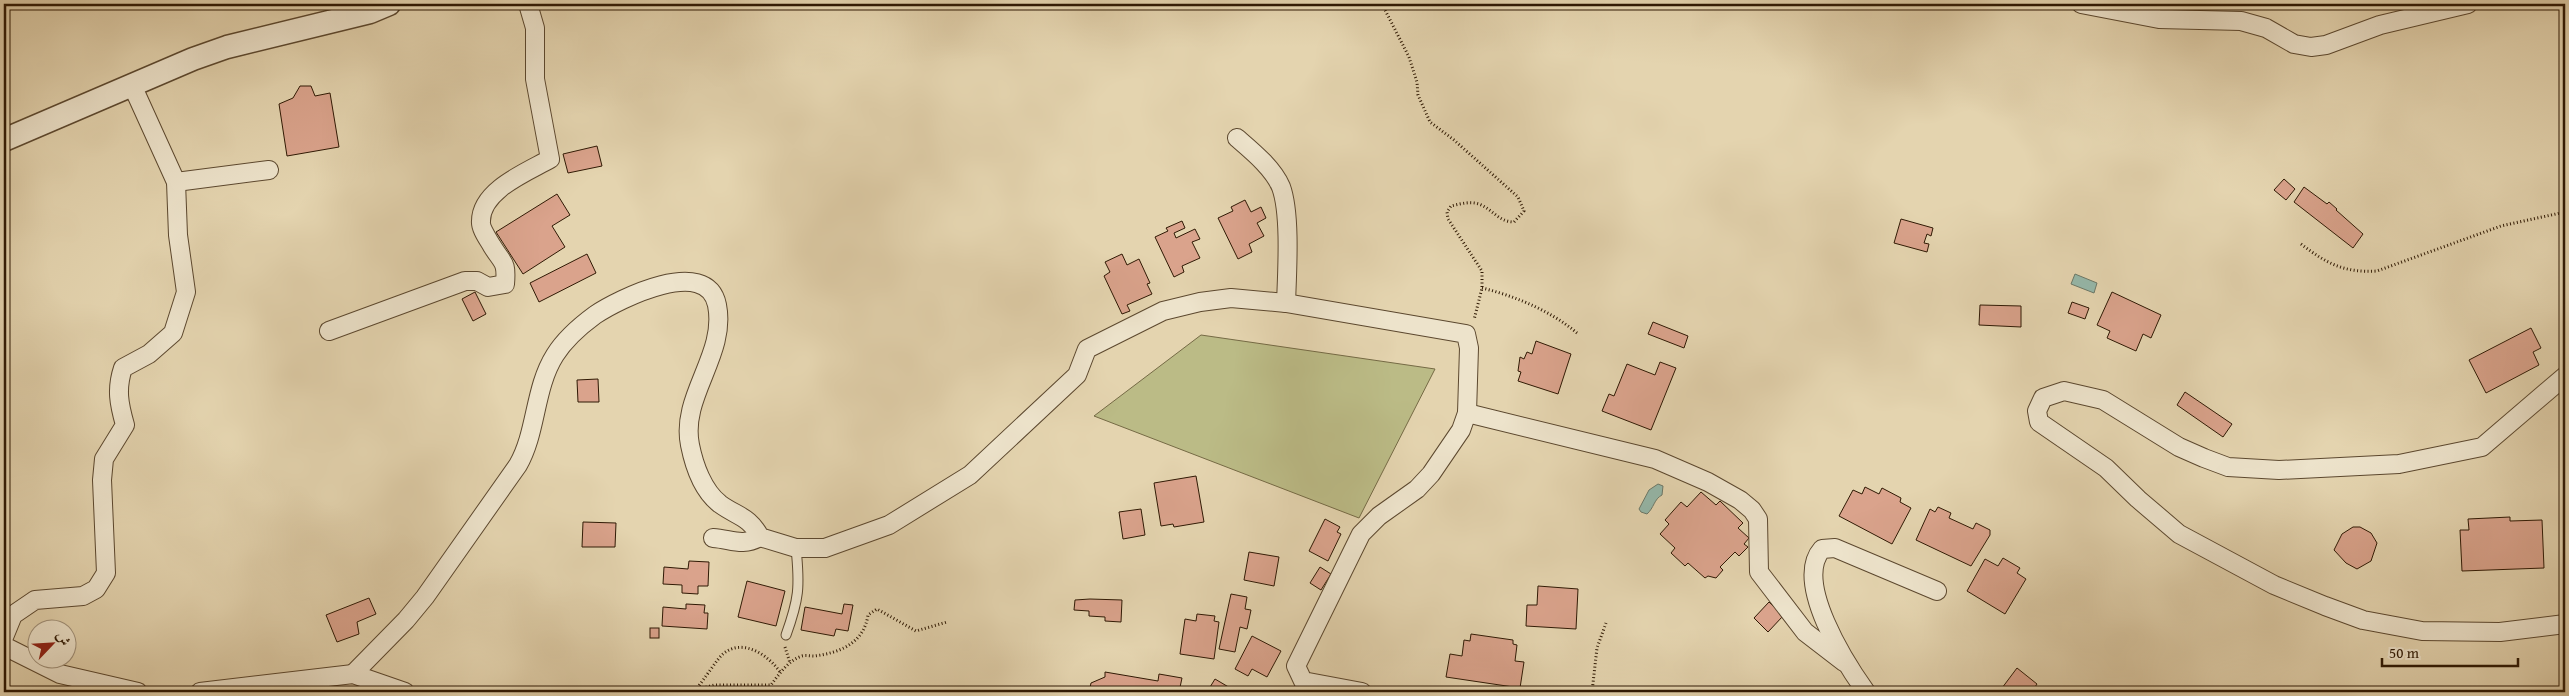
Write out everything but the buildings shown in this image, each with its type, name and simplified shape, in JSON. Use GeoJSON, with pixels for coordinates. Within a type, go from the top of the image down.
{"type":"FeatureCollection","features":[{"type":"Feature","properties":{"kind":"street"},"geometry":{"type":"LineString","coordinates":[[4,140],[227,47],[340,20],[389,4]]}},
{"type":"Feature","properties":{"kind":"street"},"geometry":{"type":"LineString","coordinates":[[329,331],[465,281],[477,280],[488,287],[505,284],[506,266],[492,246],[480,223],[482,210],[493,194],[550,159],[535,79],[535,28],[528,4]]}},
{"type":"Feature","properties":{"kind":"street"},"geometry":{"type":"LineString","coordinates":[[2081,4],[2159,19],[2241,20],[2266,28],[2294,44],[2311,47],[2326,45],[2380,25],[2468,4]]}},
{"type":"Feature","properties":{"kind":"street"},"geometry":{"type":"LineString","coordinates":[[4,636],[13,615],[35,600],[84,596],[96,589],[106,573],[102,480],[104,459],[125,425],[118,403],[118,384],[124,368],[149,354],[173,333],[186,292],[178,235],[176,182],[132,85]]}},
{"type":"Feature","properties":{"kind":"street"},"geometry":{"type":"LineString","coordinates":[[1237,138],[1257,156],[1280,186],[1285,204],[1286,303]]}},
{"type":"Feature","properties":{"kind":"street"},"geometry":{"type":"LineString","coordinates":[[176,182],[269,170]]}},
{"type":"Feature","properties":{"kind":"street"},"geometry":{"type":"LineString","coordinates":[[353,674],[406,620],[425,597],[518,466],[525,453],[534,410],[554,356],[565,340],[596,315],[646,290],[671,282],[700,284],[717,303],[719,318],[712,358],[693,404],[688,427],[690,444],[701,479],[709,493],[720,504],[744,516],[754,526],[760,537],[796,548],[825,548],[889,525],[970,475],[1077,375],[1088,349],[1163,311],[1200,302],[1231,298],[1286,303],[1466,334],[1469,348],[1467,413],[1461,430],[1431,474],[1417,489],[1378,516],[1361,534],[1296,666],[1303,681],[1362,692]]}},
{"type":"Feature","properties":{"kind":"street"},"geometry":{"type":"LineString","coordinates":[[2565,376],[2482,447],[2399,464],[2279,470],[2228,467],[2179,447],[2103,400],[2064,391],[2043,398],[2037,411],[2039,422],[2106,468],[2138,499],[2179,534],[2274,585],[2325,606],[2363,620],[2422,631],[2500,632],[2565,624]]}},
{"type":"Feature","properties":{"kind":"street"},"geometry":{"type":"LineString","coordinates":[[1467,413],[1655,459],[1708,482],[1740,500],[1752,510],[1758,519],[1759,572],[1805,632],[1844,662]]}},
{"type":"Feature","properties":{"kind":"street"},"geometry":{"type":"LineString","coordinates":[[713,538],[740,544],[751,542],[760,537]]}},
{"type":"Feature","properties":{"kind":"street"},"geometry":{"type":"LineString","coordinates":[[1866,692],[1844,662],[1819,603],[1814,582],[1816,556],[1822,549],[1835,548],[1937,591]]}},
{"type":"Feature","properties":{"kind":"street"},"geometry":{"type":"LineString","coordinates":[[4,646],[60,674],[138,692]]}},
{"type":"Feature","properties":{"kind":"street"},"geometry":{"type":"LineString","coordinates":[[200,692],[353,674],[405,692]]}},
{"type":"Feature","properties":{"kind":"lane"},"geometry":{"type":"LineString","coordinates":[[786,635],[798,602],[799,576],[796,548]]}},
{"type":"Feature","properties":{"kind":"path"},"geometry":{"type":"LineString","coordinates":[[1382,4],[1409,57],[1418,95],[1430,122],[1454,140],[1518,197],[1524,210],[1514,222],[1505,222],[1480,204],[1468,203],[1450,206],[1447,212],[1448,219],[1482,271],[1482,288],[1474,320],[1466,334]]}},
{"type":"Feature","properties":{"kind":"path"},"geometry":{"type":"LineString","coordinates":[[2301,244],[2341,269],[2361,272],[2377,270],[2501,226],[2565,212]]}},
{"type":"Feature","properties":{"kind":"path"},"geometry":{"type":"LineString","coordinates":[[1482,288],[1503,293],[1562,320],[1577,333]]}},
{"type":"Feature","properties":{"kind":"path"},"geometry":{"type":"LineString","coordinates":[[689,692],[714,685],[771,684],[780,672],[802,656],[844,650],[858,639],[867,624],[868,615],[877,609],[916,632],[947,622]]}},
{"type":"Feature","properties":{"kind":"path"},"geometry":{"type":"LineString","coordinates":[[1592,692],[1597,648],[1606,622]]}},
{"type":"Feature","properties":{"kind":"path"},"geometry":{"type":"LineString","coordinates":[[697,689],[711,673],[722,654],[731,649],[748,649],[760,652],[772,660],[780,672]]}},
{"type":"Feature","properties":{"kind":"green space"},"geometry":{"type":"Polygon","coordinates":[[[1201,335],[1435,369],[1359,518],[1094,416],[1201,335]]]}},
{"type":"Feature","properties":{"kind":"shaded area"},"geometry":{"type":"Polygon","coordinates":[[[2075,274],[2097,283],[2094,293],[2071,284],[2075,274]]]}},
{"type":"Feature","properties":{"kind":"shaded area"},"geometry":{"type":"Polygon","coordinates":[[[1658,484],[1663,486],[1662,495],[1647,514],[1641,512],[1639,509],[1649,490],[1658,484]]]}}]}
